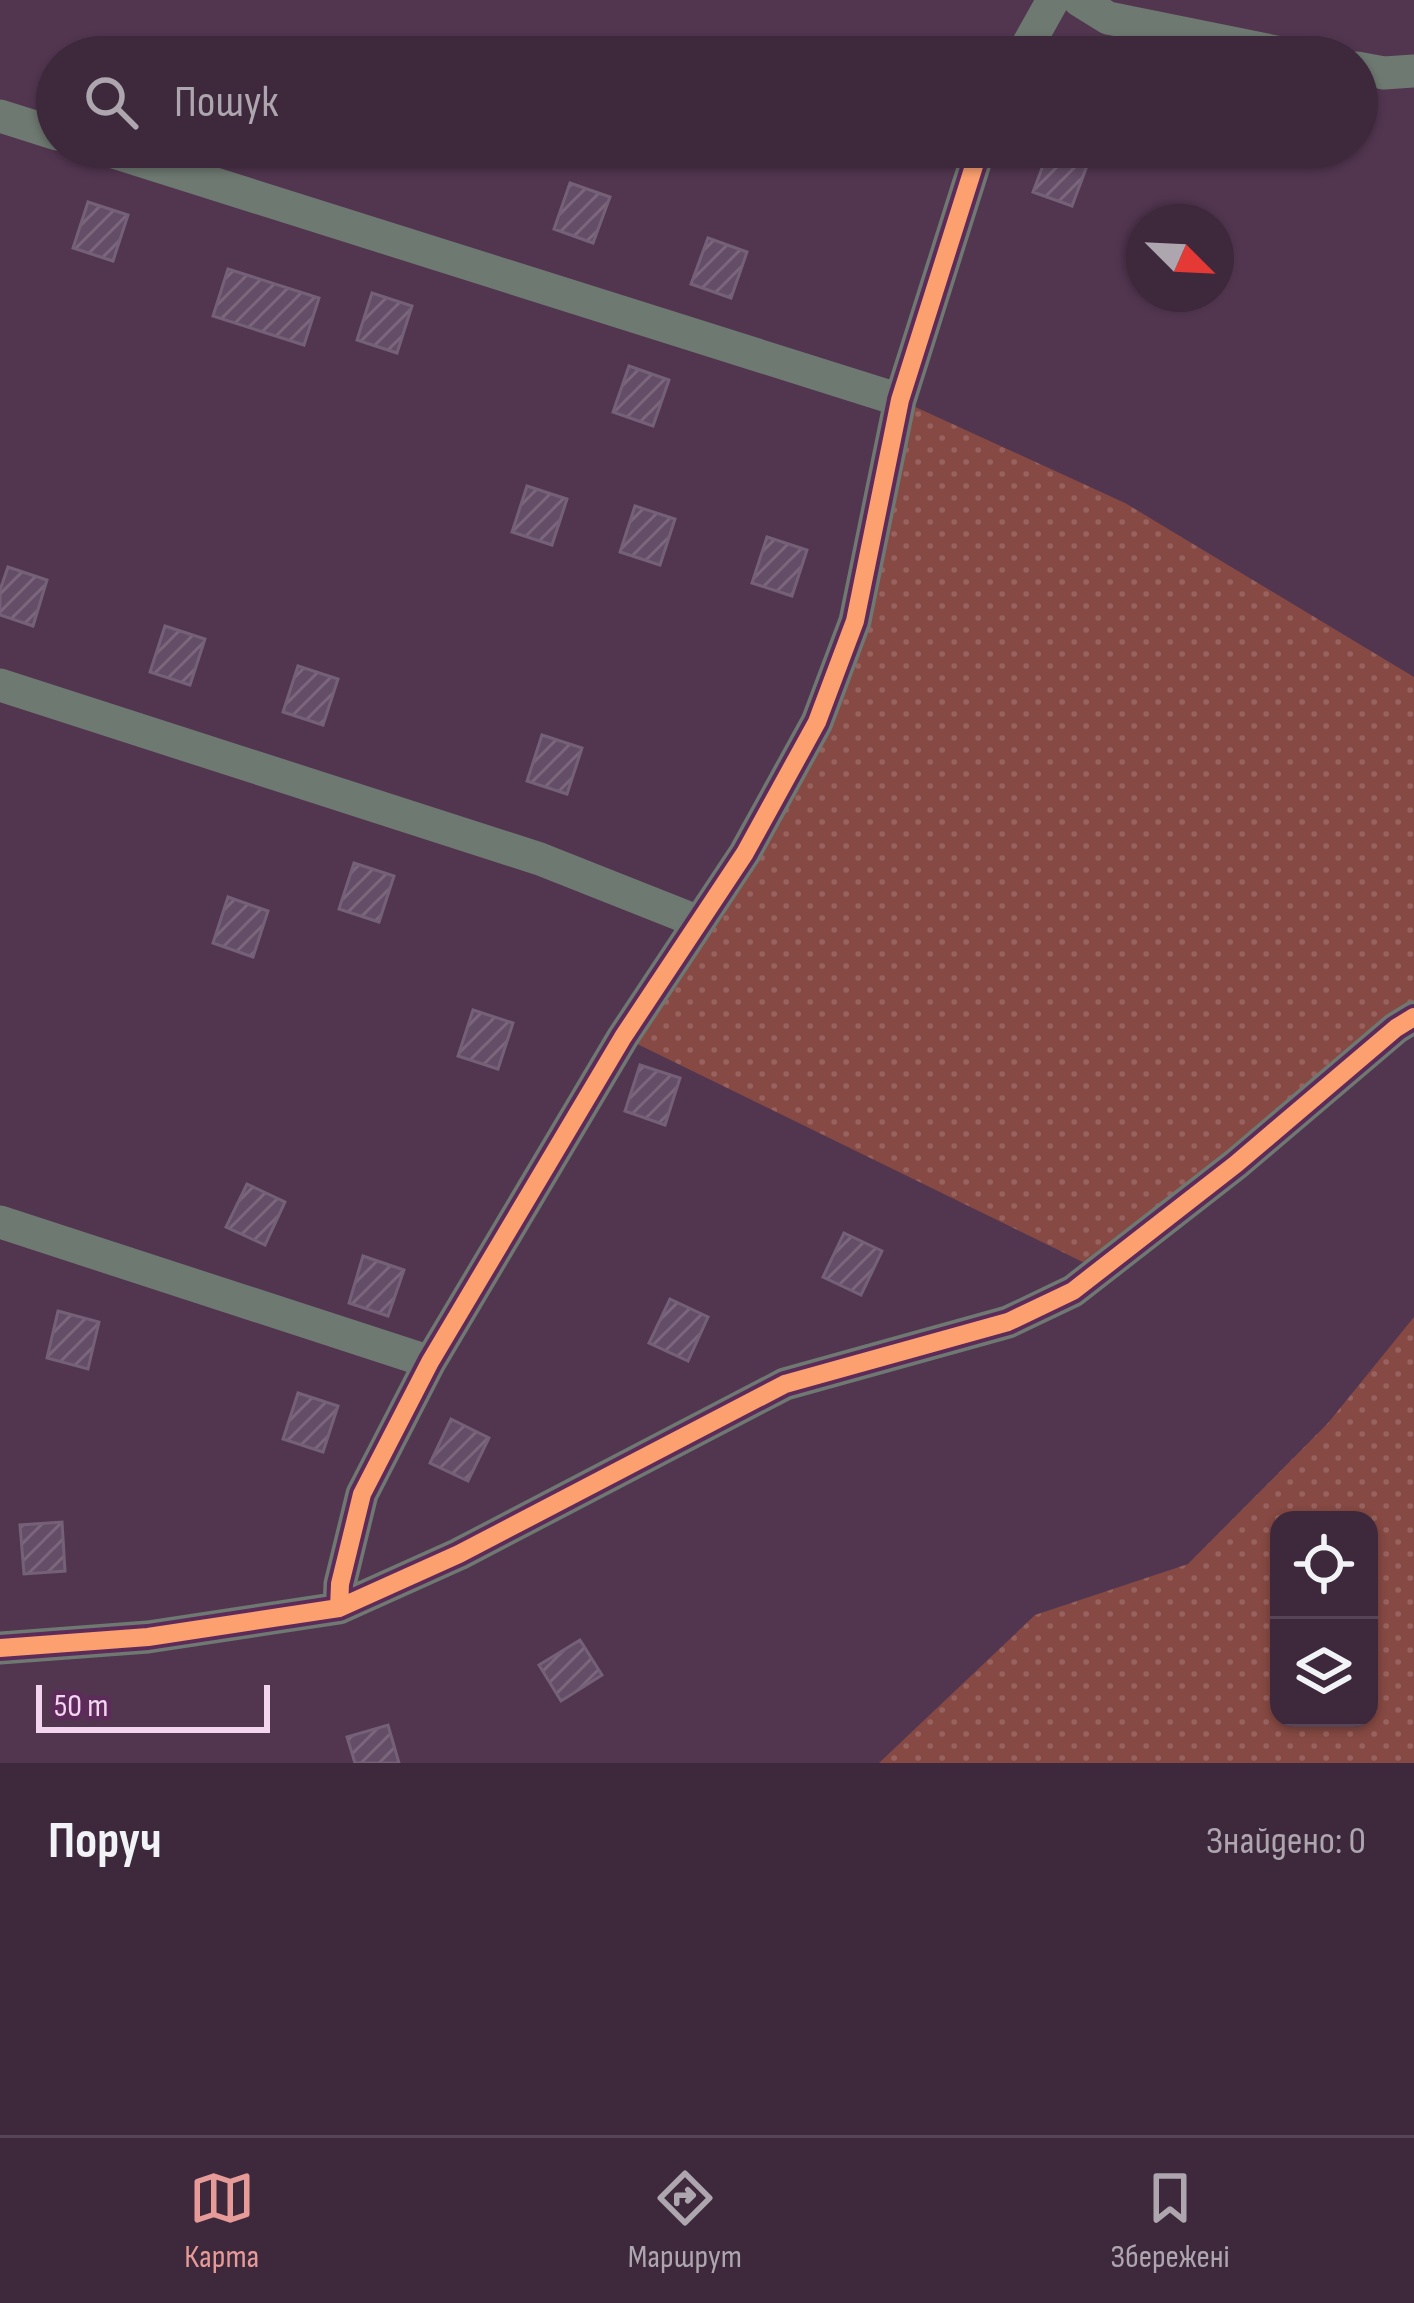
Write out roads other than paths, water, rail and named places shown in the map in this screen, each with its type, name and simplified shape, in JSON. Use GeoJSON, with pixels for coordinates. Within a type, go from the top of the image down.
{"type":"FeatureCollection","features":[{"type":"Feature","properties":{"kind":"street"},"geometry":{"type":"LineString","coordinates":[[1033,36],[1053,0]]}},
{"type":"Feature","properties":{"kind":"street"},"geometry":{"type":"LineString","coordinates":[[1079,0],[1108,19],[1194,36]]}},
{"type":"Feature","properties":{"kind":"street"},"geometry":{"type":"LineString","coordinates":[[1378,73],[1414,71]]}},
{"type":"Feature","properties":{"kind":"street"},"geometry":{"type":"LineString","coordinates":[[0,116],[36,127]]}},
{"type":"Feature","properties":{"kind":"street"},"geometry":{"type":"LineString","coordinates":[[165,168],[900,400]]}},
{"type":"Feature","properties":{"kind":"street"},"geometry":{"type":"LineString","coordinates":[[339,1608],[340,1584],[362,1494],[430,1362],[622,1037],[745,853],[817,722],[855,621],[900,400],[973,168]]}},
{"type":"Feature","properties":{"kind":"street"},"geometry":{"type":"LineString","coordinates":[[0,685],[540,860],[699,922]]}},
{"type":"Feature","properties":{"kind":"street"},"geometry":{"type":"LineString","coordinates":[[0,1648],[148,1637],[339,1608],[459,1554],[784,1384],[950,1342],[1008,1322],[1073,1291],[1414,1017]]}},
{"type":"Feature","properties":{"kind":"street"},"geometry":{"type":"LineString","coordinates":[[0,1222],[430,1362]]}}]}
